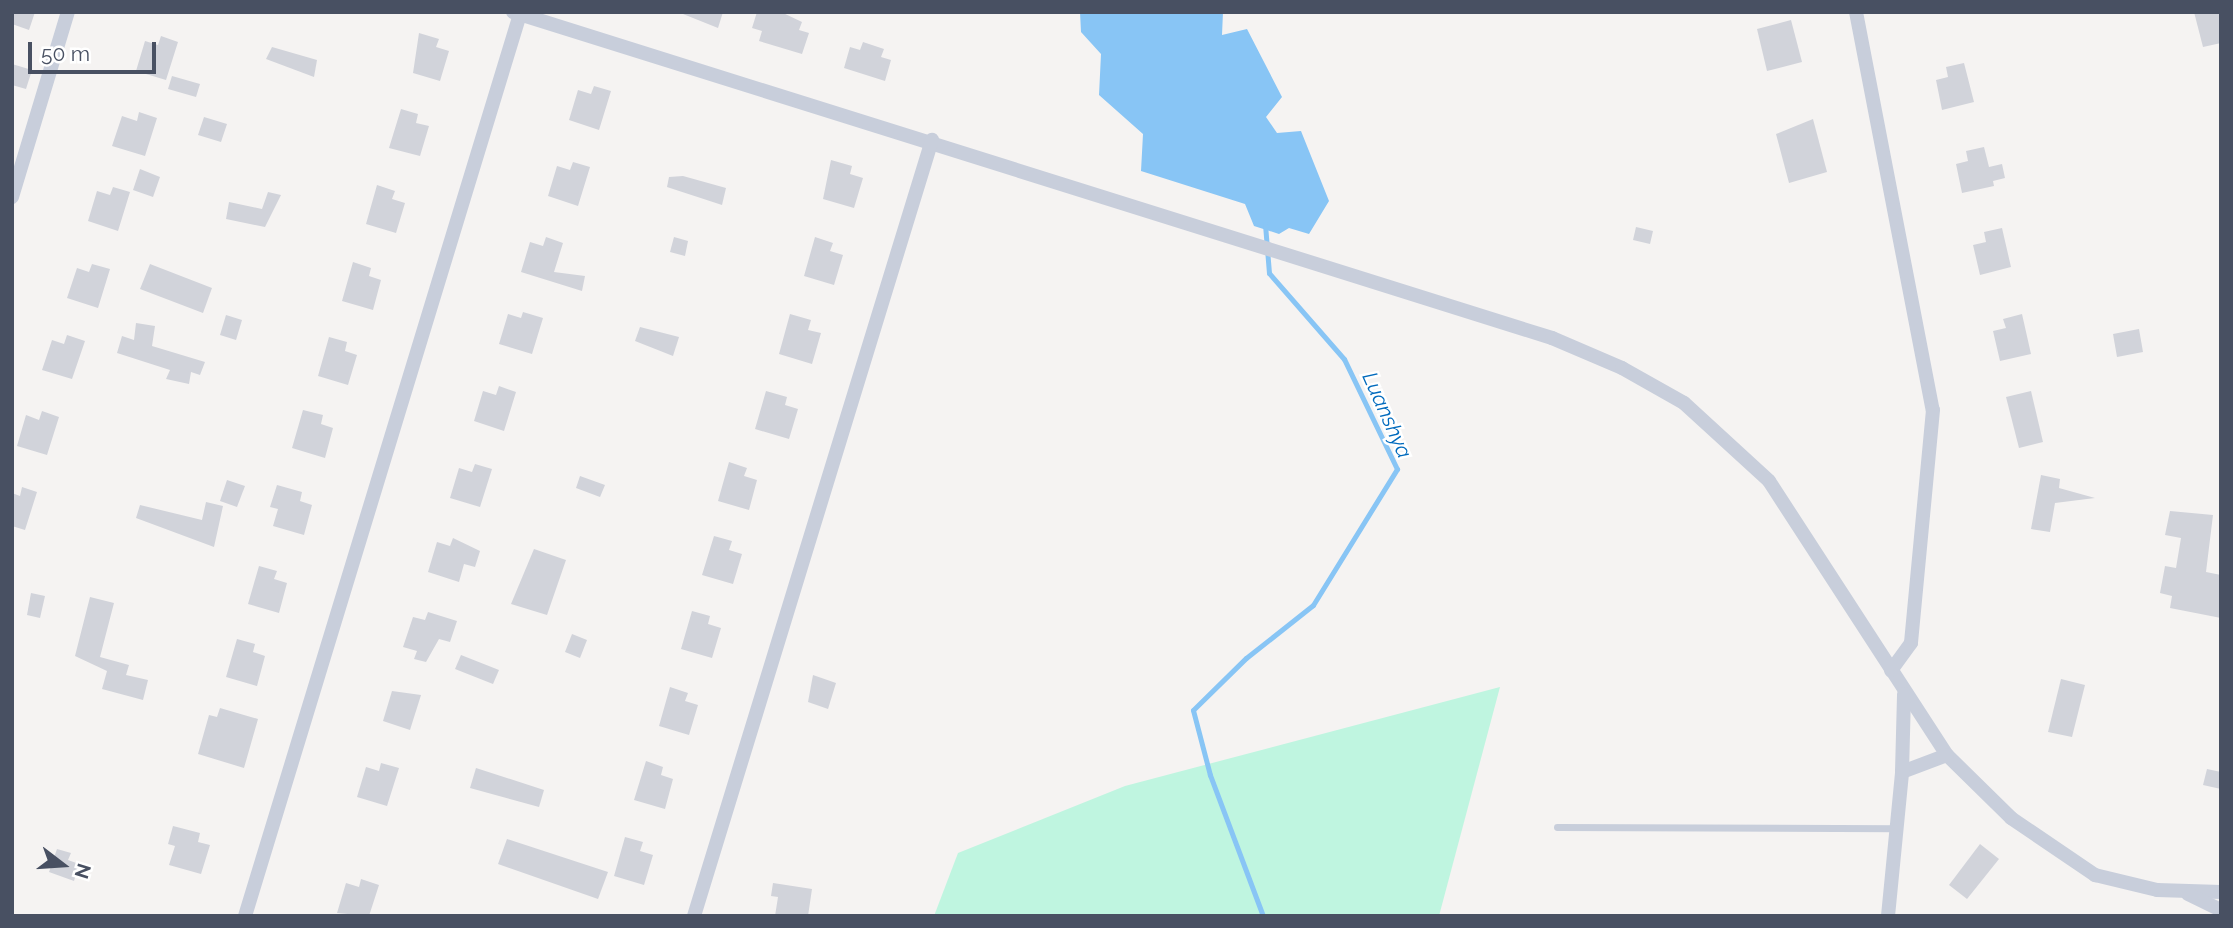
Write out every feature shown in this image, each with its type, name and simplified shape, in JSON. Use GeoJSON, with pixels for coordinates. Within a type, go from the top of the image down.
{"type":"FeatureCollection","features":[{"type":"Feature","properties":{"kind":"street"},"geometry":{"type":"LineString","coordinates":[[12,197],[68,12]]}},
{"type":"Feature","properties":{"kind":"street"},"geometry":{"type":"LineString","coordinates":[[1856,12],[1916,305],[1933,410],[1911,643],[1891,671]]}},
{"type":"Feature","properties":{"kind":"street"},"geometry":{"type":"LineString","coordinates":[[245,916],[516,13],[932,140],[1326,270],[1552,338],[1622,368],[1684,403],[1769,481],[1904,693],[1947,755],[2011,818],[2062,856],[2095,875],[2187,894],[2221,910]]}},
{"type":"Feature","properties":{"kind":"street"},"geometry":{"type":"LineString","coordinates":[[694,916],[932,140]]}},
{"type":"Feature","properties":{"kind":"street"},"geometry":{"type":"LineString","coordinates":[[1888,916],[1902,772],[1904,693]]}},
{"type":"Feature","properties":{"kind":"street"},"geometry":{"type":"LineString","coordinates":[[1902,772],[1947,755]]}},
{"type":"Feature","properties":{"kind":"street"},"geometry":{"type":"LineString","coordinates":[[2187,894],[2221,892]]}},
{"type":"Feature","properties":{"kind":"lane"},"geometry":{"type":"LineString","coordinates":[[1557,827],[1896,828]]}},
{"type":"Feature","properties":{"kind":"green space"},"geometry":{"type":"Polygon","coordinates":[[[1500,687],[1439,916],[934,916],[958,853],[1125,786],[1500,687]]]}},
{"type":"Feature","properties":{"kind":"water"},"geometry":{"type":"Polygon","coordinates":[[[1080,12],[1223,12],[1222,35],[1247,29],[1282,97],[1266,117],[1277,133],[1301,131],[1329,201],[1309,234],[1289,228],[1279,234],[1254,226],[1245,204],[1141,171],[1143,134],[1099,95],[1101,54],[1081,32],[1080,12]]]}},
{"type":"Feature","properties":{"kind":"building"},"geometry":{"type":"Polygon","coordinates":[[[12,12],[35,12],[29,30],[12,24],[12,12]]]}},
{"type":"Feature","properties":{"kind":"building"},"geometry":{"type":"Polygon","coordinates":[[[678,12],[723,12],[718,28],[678,12]]]}},
{"type":"Feature","properties":{"kind":"building"},"geometry":{"type":"Polygon","coordinates":[[[757,12],[781,12],[802,22],[799,30],[809,33],[802,54],[759,41],[762,31],[752,28],[757,12]]]}},
{"type":"Feature","properties":{"kind":"building"},"geometry":{"type":"Polygon","coordinates":[[[2194,12],[2221,12],[2221,43],[2203,47],[2194,12]]]}},
{"type":"Feature","properties":{"kind":"building"},"geometry":{"type":"Polygon","coordinates":[[[1791,20],[1802,62],[1767,71],[1757,29],[1791,20]]]}},
{"type":"Feature","properties":{"kind":"building"},"geometry":{"type":"Polygon","coordinates":[[[419,33],[439,39],[436,47],[449,51],[440,81],[413,73],[419,33]]]}},
{"type":"Feature","properties":{"kind":"building"},"geometry":{"type":"Polygon","coordinates":[[[161,36],[178,42],[166,80],[136,71],[145,41],[158,45],[161,36]]]}},
{"type":"Feature","properties":{"kind":"building"},"geometry":{"type":"Polygon","coordinates":[[[863,42],[884,49],[881,57],[891,60],[885,81],[844,68],[850,47],[860,50],[863,42]]]}},
{"type":"Feature","properties":{"kind":"building"},"geometry":{"type":"Polygon","coordinates":[[[272,47],[317,60],[314,77],[266,59],[272,47]]]}},
{"type":"Feature","properties":{"kind":"building"},"geometry":{"type":"Polygon","coordinates":[[[1964,63],[1974,102],[1942,110],[1936,80],[1948,77],[1946,67],[1964,63]]]}},
{"type":"Feature","properties":{"kind":"building"},"geometry":{"type":"Polygon","coordinates":[[[12,64],[32,70],[26,89],[12,85],[12,64]]]}},
{"type":"Feature","properties":{"kind":"building"},"geometry":{"type":"Polygon","coordinates":[[[172,76],[200,84],[196,97],[168,89],[172,76]]]}},
{"type":"Feature","properties":{"kind":"building"},"geometry":{"type":"Polygon","coordinates":[[[594,86],[611,91],[599,130],[569,120],[578,90],[591,94],[594,86]]]}},
{"type":"Feature","properties":{"kind":"building"},"geometry":{"type":"Polygon","coordinates":[[[401,109],[418,114],[416,123],[429,126],[420,156],[389,148],[401,109]]]}},
{"type":"Feature","properties":{"kind":"building"},"geometry":{"type":"Polygon","coordinates":[[[139,112],[157,118],[145,156],[112,146],[122,116],[137,121],[139,112]]]}},
{"type":"Feature","properties":{"kind":"building"},"geometry":{"type":"Polygon","coordinates":[[[204,117],[227,124],[221,142],[198,135],[204,117]]]}},
{"type":"Feature","properties":{"kind":"building"},"geometry":{"type":"Polygon","coordinates":[[[1813,119],[1827,172],[1789,183],[1776,134],[1813,119]]]}},
{"type":"Feature","properties":{"kind":"building"},"geometry":{"type":"Polygon","coordinates":[[[1984,147],[1989,167],[2002,164],[2005,178],[1993,181],[1994,186],[1962,193],[1956,164],[1968,161],[1966,151],[1984,147]]]}},
{"type":"Feature","properties":{"kind":"building"},"geometry":{"type":"Polygon","coordinates":[[[831,160],[852,166],[850,174],[863,178],[854,208],[823,199],[831,160]]]}},
{"type":"Feature","properties":{"kind":"building"},"geometry":{"type":"Polygon","coordinates":[[[573,162],[590,167],[578,206],[548,196],[557,166],[570,170],[573,162]]]}},
{"type":"Feature","properties":{"kind":"building"},"geometry":{"type":"Polygon","coordinates":[[[140,169],[160,177],[153,197],[133,190],[140,169]]]}},
{"type":"Feature","properties":{"kind":"building"},"geometry":{"type":"Polygon","coordinates":[[[683,176],[726,188],[722,205],[667,187],[669,177],[683,176]]]}},
{"type":"Feature","properties":{"kind":"building"},"geometry":{"type":"Polygon","coordinates":[[[377,185],[395,191],[392,199],[405,203],[396,233],[366,224],[377,185]]]}},
{"type":"Feature","properties":{"kind":"building"},"geometry":{"type":"Polygon","coordinates":[[[113,187],[130,192],[118,231],[88,221],[97,191],[110,195],[113,187]]]}},
{"type":"Feature","properties":{"kind":"building"},"geometry":{"type":"Polygon","coordinates":[[[268,192],[281,195],[265,227],[226,219],[229,202],[262,209],[268,192]]]}},
{"type":"Feature","properties":{"kind":"building"},"geometry":{"type":"Polygon","coordinates":[[[1636,227],[1653,231],[1650,244],[1633,240],[1636,227]]]}},
{"type":"Feature","properties":{"kind":"building"},"geometry":{"type":"Polygon","coordinates":[[[2002,228],[2011,267],[1980,275],[1973,245],[1986,242],[1984,232],[2002,228]]]}},
{"type":"Feature","properties":{"kind":"building"},"geometry":{"type":"Polygon","coordinates":[[[546,237],[563,243],[554,272],[585,276],[582,291],[521,272],[530,242],[543,246],[546,237]]]}},
{"type":"Feature","properties":{"kind":"building"},"geometry":{"type":"Polygon","coordinates":[[[674,237],[688,241],[685,256],[670,252],[674,237]]]}},
{"type":"Feature","properties":{"kind":"building"},"geometry":{"type":"Polygon","coordinates":[[[815,237],[833,243],[830,251],[843,255],[834,285],[804,276],[815,237]]]}},
{"type":"Feature","properties":{"kind":"building"},"geometry":{"type":"Polygon","coordinates":[[[353,262],[371,268],[369,276],[381,280],[373,310],[342,301],[353,262]]]}},
{"type":"Feature","properties":{"kind":"building"},"geometry":{"type":"Polygon","coordinates":[[[92,264],[110,269],[98,308],[67,298],[77,268],[89,272],[92,264]]]}},
{"type":"Feature","properties":{"kind":"building"},"geometry":{"type":"Polygon","coordinates":[[[150,264],[212,288],[203,313],[140,289],[150,264]]]}},
{"type":"Feature","properties":{"kind":"building"},"geometry":{"type":"Polygon","coordinates":[[[523,312],[543,318],[532,354],[499,344],[508,314],[521,318],[523,312]]]}},
{"type":"Feature","properties":{"kind":"building"},"geometry":{"type":"Polygon","coordinates":[[[790,314],[811,320],[808,330],[821,333],[812,364],[779,354],[790,314]]]}},
{"type":"Feature","properties":{"kind":"building"},"geometry":{"type":"Polygon","coordinates":[[[2022,314],[2031,354],[2000,361],[1993,331],[2006,328],[2003,319],[2022,314]]]}},
{"type":"Feature","properties":{"kind":"building"},"geometry":{"type":"Polygon","coordinates":[[[226,315],[242,320],[236,340],[220,335],[226,315]]]}},
{"type":"Feature","properties":{"kind":"building"},"geometry":{"type":"Polygon","coordinates":[[[136,323],[155,326],[152,346],[205,362],[200,375],[191,372],[189,384],[166,379],[170,370],[117,353],[122,336],[134,340],[136,323]]]}},
{"type":"Feature","properties":{"kind":"building"},"geometry":{"type":"Polygon","coordinates":[[[640,327],[679,337],[673,356],[635,341],[640,327]]]}},
{"type":"Feature","properties":{"kind":"building"},"geometry":{"type":"Polygon","coordinates":[[[2139,329],[2143,352],[2117,357],[2113,334],[2139,329]]]}},
{"type":"Feature","properties":{"kind":"building"},"geometry":{"type":"Polygon","coordinates":[[[67,335],[85,341],[72,379],[42,370],[52,340],[64,344],[67,335]]]}},
{"type":"Feature","properties":{"kind":"building"},"geometry":{"type":"Polygon","coordinates":[[[329,337],[347,342],[345,351],[357,355],[348,385],[318,376],[329,337]]]}},
{"type":"Feature","properties":{"kind":"building"},"geometry":{"type":"Polygon","coordinates":[[[499,386],[516,392],[504,431],[474,421],[483,391],[496,395],[499,386]]]}},
{"type":"Feature","properties":{"kind":"building"},"geometry":{"type":"Polygon","coordinates":[[[766,391],[787,397],[785,405],[798,409],[789,439],[755,429],[766,391]]]}},
{"type":"Feature","properties":{"kind":"building"},"geometry":{"type":"Polygon","coordinates":[[[2031,391],[2043,442],[2019,448],[2006,397],[2031,391]]]}},
{"type":"Feature","properties":{"kind":"building"},"geometry":{"type":"Polygon","coordinates":[[[303,410],[323,415],[321,424],[333,428],[325,458],[292,448],[303,410]]]}},
{"type":"Feature","properties":{"kind":"building"},"geometry":{"type":"Polygon","coordinates":[[[42,411],[59,417],[47,455],[17,446],[26,415],[39,420],[42,411]]]}},
{"type":"Feature","properties":{"kind":"building"},"geometry":{"type":"Polygon","coordinates":[[[729,462],[747,468],[744,476],[757,480],[749,510],[718,501],[729,462]]]}},
{"type":"Feature","properties":{"kind":"building"},"geometry":{"type":"Polygon","coordinates":[[[475,464],[492,469],[480,507],[450,498],[459,468],[472,472],[475,464]]]}},
{"type":"Feature","properties":{"kind":"building"},"geometry":{"type":"Polygon","coordinates":[[[2041,475],[2060,479],[2059,488],[2095,498],[2055,503],[2050,532],[2031,529],[2041,475]]]}},
{"type":"Feature","properties":{"kind":"building"},"geometry":{"type":"Polygon","coordinates":[[[580,476],[605,485],[600,497],[576,488],[580,476]]]}},
{"type":"Feature","properties":{"kind":"building"},"geometry":{"type":"Polygon","coordinates":[[[227,480],[245,486],[237,507],[220,501],[227,480]]]}},
{"type":"Feature","properties":{"kind":"building"},"geometry":{"type":"Polygon","coordinates":[[[277,485],[302,492],[300,501],[312,505],[304,535],[273,526],[278,509],[270,507],[277,485]]]}},
{"type":"Feature","properties":{"kind":"building"},"geometry":{"type":"Polygon","coordinates":[[[22,487],[37,492],[25,530],[12,526],[12,493],[20,496],[22,487]]]}},
{"type":"Feature","properties":{"kind":"building"},"geometry":{"type":"Polygon","coordinates":[[[206,502],[223,506],[214,547],[136,518],[140,505],[202,520],[206,502]]]}},
{"type":"Feature","properties":{"kind":"building"},"geometry":{"type":"Polygon","coordinates":[[[2170,511],[2213,515],[2206,572],[2221,575],[2221,618],[2170,608],[2172,596],[2160,593],[2165,566],[2176,568],[2181,538],[2165,535],[2170,511]]]}},
{"type":"Feature","properties":{"kind":"building"},"geometry":{"type":"Polygon","coordinates":[[[714,536],[732,541],[729,550],[742,554],[733,584],[702,575],[714,536]]]}},
{"type":"Feature","properties":{"kind":"building"},"geometry":{"type":"Polygon","coordinates":[[[453,538],[480,551],[475,567],[464,564],[459,582],[428,572],[437,542],[450,546],[453,538]]]}},
{"type":"Feature","properties":{"kind":"building"},"geometry":{"type":"Polygon","coordinates":[[[534,549],[566,560],[547,615],[511,604],[534,549]]]}},
{"type":"Feature","properties":{"kind":"building"},"geometry":{"type":"Polygon","coordinates":[[[259,566],[277,571],[274,579],[287,583],[279,613],[248,604],[259,566]]]}},
{"type":"Feature","properties":{"kind":"building"},"geometry":{"type":"Polygon","coordinates":[[[31,593],[45,596],[40,618],[27,615],[31,593]]]}},
{"type":"Feature","properties":{"kind":"building"},"geometry":{"type":"Polygon","coordinates":[[[90,597],[114,603],[100,657],[129,665],[126,675],[148,680],[143,700],[102,689],[107,671],[75,656],[90,597]]]}},
{"type":"Feature","properties":{"kind":"building"},"geometry":{"type":"Polygon","coordinates":[[[692,611],[710,616],[708,624],[721,628],[712,658],[681,649],[692,611]]]}},
{"type":"Feature","properties":{"kind":"building"},"geometry":{"type":"Polygon","coordinates":[[[428,612],[457,621],[450,642],[439,639],[426,662],[414,659],[417,651],[403,647],[413,617],[425,620],[428,612]]]}},
{"type":"Feature","properties":{"kind":"building"},"geometry":{"type":"Polygon","coordinates":[[[572,634],[587,640],[580,658],[565,652],[572,634]]]}},
{"type":"Feature","properties":{"kind":"building"},"geometry":{"type":"Polygon","coordinates":[[[237,639],[255,644],[253,652],[265,656],[257,686],[226,677],[237,639]]]}},
{"type":"Feature","properties":{"kind":"building"},"geometry":{"type":"Polygon","coordinates":[[[461,655],[499,670],[493,684],[455,669],[461,655]]]}},
{"type":"Feature","properties":{"kind":"building"},"geometry":{"type":"Polygon","coordinates":[[[813,675],[836,683],[828,709],[808,702],[813,675]]]}},
{"type":"Feature","properties":{"kind":"building"},"geometry":{"type":"Polygon","coordinates":[[[2061,679],[2085,685],[2072,737],[2048,732],[2061,679]]]}},
{"type":"Feature","properties":{"kind":"building"},"geometry":{"type":"Polygon","coordinates":[[[670,687],[688,693],[685,701],[698,705],[689,735],[659,726],[670,687]]]}},
{"type":"Feature","properties":{"kind":"building"},"geometry":{"type":"Polygon","coordinates":[[[392,691],[421,695],[410,730],[383,721],[392,691]]]}},
{"type":"Feature","properties":{"kind":"building"},"geometry":{"type":"Polygon","coordinates":[[[220,708],[258,719],[244,768],[198,754],[209,715],[217,717],[220,708]]]}},
{"type":"Feature","properties":{"kind":"building"},"geometry":{"type":"Polygon","coordinates":[[[646,761],[663,767],[661,775],[673,779],[665,809],[634,800],[646,761]]]}},
{"type":"Feature","properties":{"kind":"building"},"geometry":{"type":"Polygon","coordinates":[[[381,763],[399,768],[387,806],[357,797],[366,767],[379,771],[381,763]]]}},
{"type":"Feature","properties":{"kind":"building"},"geometry":{"type":"Polygon","coordinates":[[[476,768],[544,790],[539,807],[470,788],[476,768]]]}},
{"type":"Feature","properties":{"kind":"building"},"geometry":{"type":"Polygon","coordinates":[[[2207,769],[2221,772],[2221,789],[2203,785],[2207,769]]]}},
{"type":"Feature","properties":{"kind":"building"},"geometry":{"type":"Polygon","coordinates":[[[173,826],[200,833],[198,842],[210,845],[201,874],[169,865],[175,846],[168,844],[173,826]]]}},
{"type":"Feature","properties":{"kind":"building"},"geometry":{"type":"Polygon","coordinates":[[[625,837],[643,842],[640,851],[653,855],[644,885],[614,876],[625,837]]]}},
{"type":"Feature","properties":{"kind":"building"},"geometry":{"type":"Polygon","coordinates":[[[507,839],[608,872],[598,899],[498,864],[507,839]]]}},
{"type":"Feature","properties":{"kind":"building"},"geometry":{"type":"Polygon","coordinates":[[[1980,844],[1999,859],[1967,899],[1949,885],[1980,844]]]}},
{"type":"Feature","properties":{"kind":"building"},"geometry":{"type":"Polygon","coordinates":[[[57,849],[71,853],[68,860],[79,864],[74,881],[49,872],[57,849]]]}},
{"type":"Feature","properties":{"kind":"building"},"geometry":{"type":"Polygon","coordinates":[[[361,879],[379,885],[369,916],[337,913],[346,883],[359,887],[361,879]]]}},
{"type":"Feature","properties":{"kind":"building"},"geometry":{"type":"Polygon","coordinates":[[[773,883],[812,889],[808,916],[775,916],[778,897],[771,896],[773,883]]]}},
{"type":"Feature","properties":{"kind":"waterway","name":"Luanshya"},"geometry":{"type":"LineString","coordinates":[[1263,916],[1210,775],[1193,710],[1246,658],[1313,605],[1397,469],[1344,359],[1269,273],[1265,224]]}}]}
